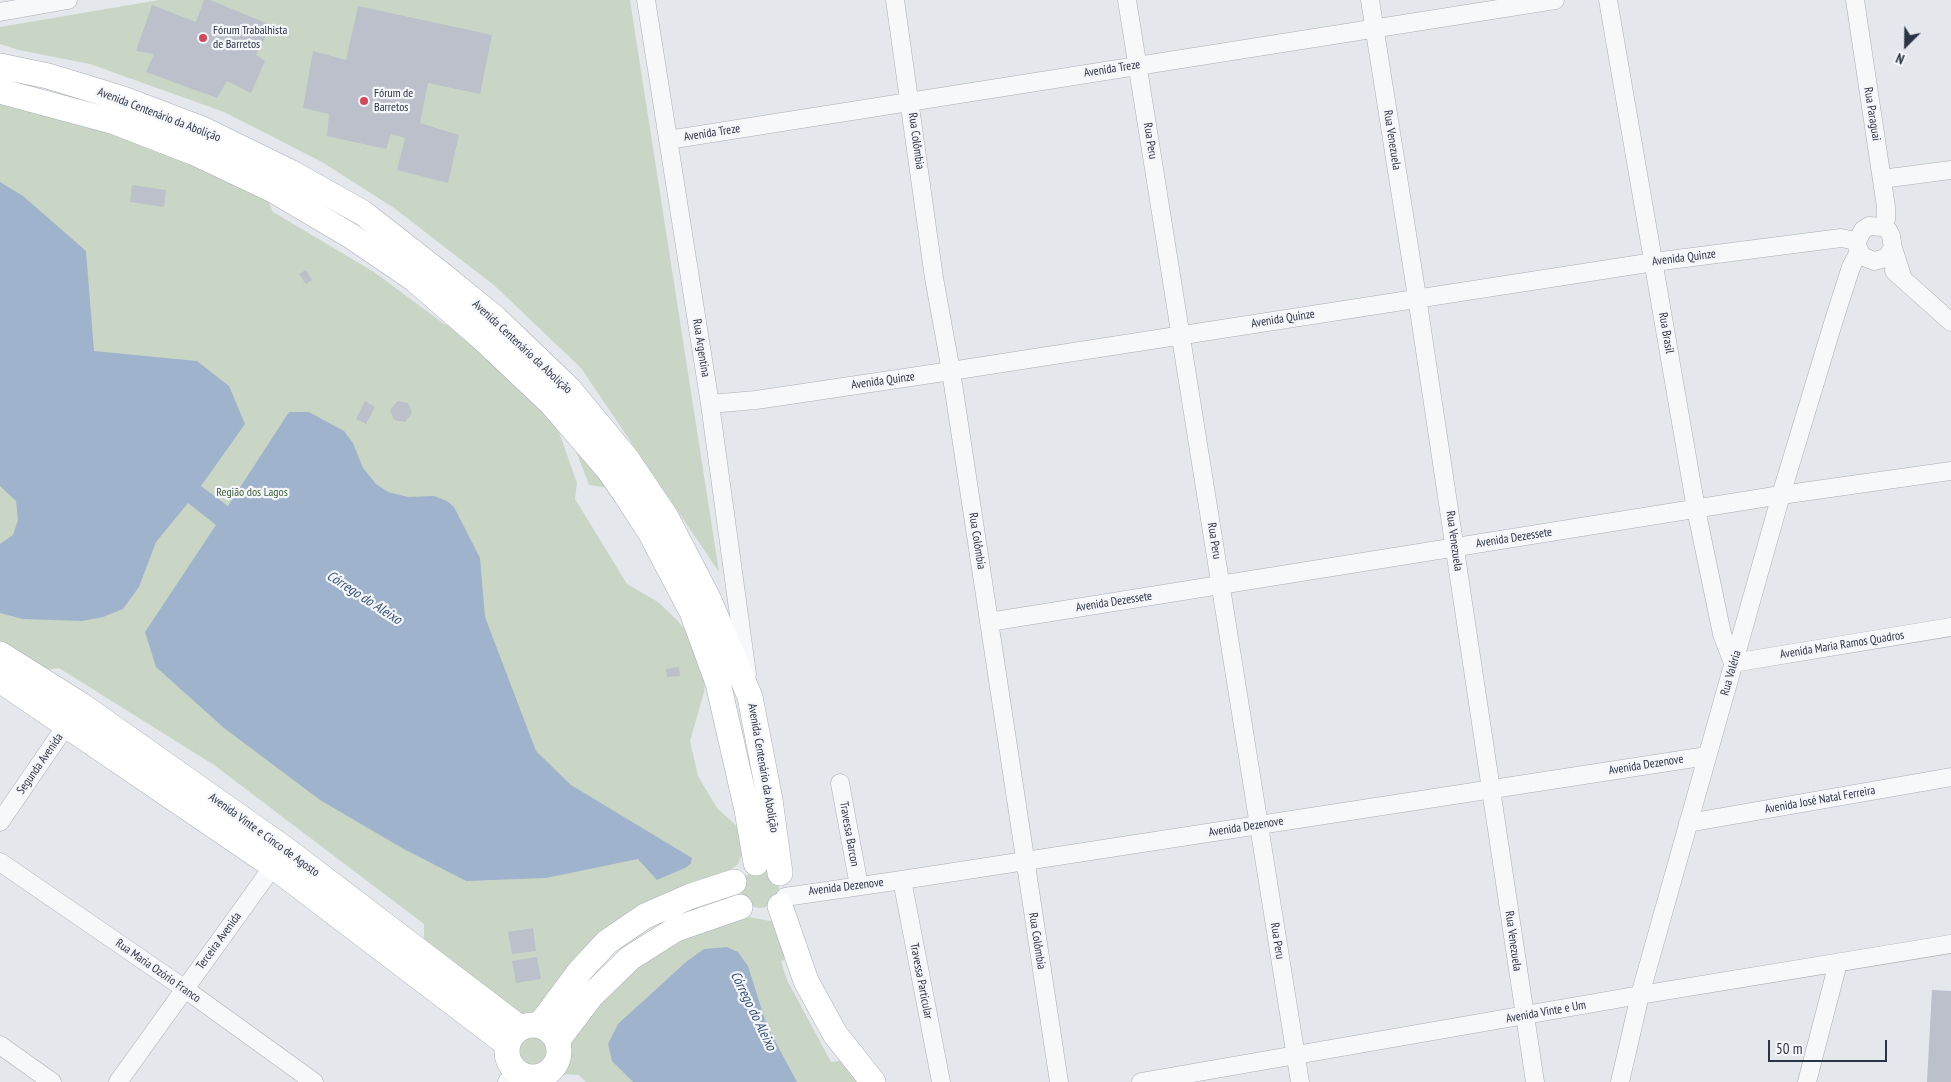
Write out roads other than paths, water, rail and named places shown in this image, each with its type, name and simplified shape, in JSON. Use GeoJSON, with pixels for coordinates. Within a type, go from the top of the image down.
{"type":"FeatureCollection","features":[{"type":"Feature","properties":{"kind":"street"},"geometry":{"type":"LineString","coordinates":[[0,12],[68,0]]}},
{"type":"Feature","properties":{"kind":"street","name":"Rua Argentina"},"geometry":{"type":"LineString","coordinates":[[646,0],[710,404],[750,697]]}},
{"type":"Feature","properties":{"kind":"street","name":"Rua Colômbia"},"geometry":{"type":"LineString","coordinates":[[895,0],[934,278],[951,371],[1059,1082]]}},
{"type":"Feature","properties":{"kind":"street","name":"Rua Peru"},"geometry":{"type":"LineString","coordinates":[[1127,0],[1300,1082]]}},
{"type":"Feature","properties":{"kind":"street","name":"Rua Venezuela"},"geometry":{"type":"LineString","coordinates":[[1370,0],[1417,297],[1535,1082]]}},
{"type":"Feature","properties":{"kind":"street","name":"Avenida Treze"},"geometry":{"type":"LineString","coordinates":[[668,140],[1555,0]]}},
{"type":"Feature","properties":{"kind":"street","name":"Rua Brasil"},"geometry":{"type":"LineString","coordinates":[[1608,0],[1696,509],[1722,634],[1733,663]]}},
{"type":"Feature","properties":{"kind":"street","name":"Rua Paraguai"},"geometry":{"type":"LineString","coordinates":[[1855,0],[1886,212],[1886,219],[1882,227]]}},
{"type":"Feature","properties":{"kind":"street","name":"Avenida Centenário da Abolição"},"geometry":{"type":"LineString","coordinates":[[0,66],[48,76],[123,99],[202,129],[290,172],[363,214],[495,318],[569,389],[627,460],[666,517],[709,600],[750,697],[770,800],[781,892],[806,981],[835,1034],[873,1082]]}},
{"type":"Feature","properties":{"kind":"street","name":"Avenida Centenário da Abolição"},"geometry":{"type":"LineString","coordinates":[[0,91],[115,122],[195,153],[273,190],[351,236],[414,279],[552,404],[608,469],[626,495],[650,532],[692,612],[718,683],[747,810],[756,863]]}},
{"type":"Feature","properties":{"kind":"street"},"geometry":{"type":"LineString","coordinates":[[1882,179],[1951,170]]}},
{"type":"Feature","properties":{"kind":"street"},"geometry":{"type":"LineString","coordinates":[[1863,256],[1863,230],[1869,226],[1882,227],[1891,236],[1902,276]]}},
{"type":"Feature","properties":{"kind":"street","name":"Avenida Quinze"},"geometry":{"type":"LineString","coordinates":[[710,404],[756,400],[951,371],[1417,297],[1654,262],[1841,238],[1863,256]]}},
{"type":"Feature","properties":{"kind":"street"},"geometry":{"type":"LineString","coordinates":[[1863,256],[1886,258],[1893,248]]}},
{"type":"Feature","properties":{"kind":"street"},"geometry":{"type":"LineString","coordinates":[[1863,256],[1902,276],[1951,322]]}},
{"type":"Feature","properties":{"kind":"street","name":"Rua Valéria"},"geometry":{"type":"LineString","coordinates":[[1620,1082],[1640,995],[1781,495],[1834,320],[1863,256]]}},
{"type":"Feature","properties":{"kind":"street","name":"Avenida Dezessete"},"geometry":{"type":"LineString","coordinates":[[989,622],[1781,495],[1951,471]]}},
{"type":"Feature","properties":{"kind":"street","name":"Avenida Maria Ramos Quadros"},"geometry":{"type":"LineString","coordinates":[[1733,663],[1951,627]]}},
{"type":"Feature","properties":{"kind":"street","name":"Avenida Vinte e Cinco de Agosto"},"geometry":{"type":"LineString","coordinates":[[0,654],[81,705],[279,858],[531,1035]]}},
{"type":"Feature","properties":{"kind":"street","name":"Avenida Vinte e Cinco de Agosto"},"geometry":{"type":"LineString","coordinates":[[0,680],[67,726],[279,858]]}},
{"type":"Feature","properties":{"kind":"street","name":"Segunda Avenida"},"geometry":{"type":"LineString","coordinates":[[0,822],[81,705]]}},
{"type":"Feature","properties":{"kind":"street","name":"Avenida Dezenove"},"geometry":{"type":"LineString","coordinates":[[781,892],[859,886],[902,880],[1707,756]]}},
{"type":"Feature","properties":{"kind":"street","name":"Avenida José Natal Ferreira"},"geometry":{"type":"LineString","coordinates":[[1688,823],[1951,777]]}},
{"type":"Feature","properties":{"kind":"street","name":"Travessa Barcon"},"geometry":{"type":"LineString","coordinates":[[840,783],[859,886]]}},
{"type":"Feature","properties":{"kind":"street","name":"Terceira Avenida"},"geometry":{"type":"LineString","coordinates":[[118,1082],[279,858]]}},
{"type":"Feature","properties":{"kind":"street","name":"Rua Maria Ozório Franco"},"geometry":{"type":"LineString","coordinates":[[0,862],[185,989],[314,1082]]}},
{"type":"Feature","properties":{"kind":"street"},"geometry":{"type":"LineString","coordinates":[[756,863],[769,865],[781,892],[773,912],[764,916],[755,916],[747,912],[740,907],[733,896],[734,882],[742,869],[756,863]]}},
{"type":"Feature","properties":{"kind":"street","name":"Travessa Particular"},"geometry":{"type":"LineString","coordinates":[[902,880],[940,1082]]}},
{"type":"Feature","properties":{"kind":"street"},"geometry":{"type":"LineString","coordinates":[[531,1035],[559,1053],[550,1078],[512,1077],[508,1059],[531,1035],[580,971],[607,942],[645,916],[691,896],[734,882]]}},
{"type":"Feature","properties":{"kind":"street"},"geometry":{"type":"LineString","coordinates":[[531,1035],[591,996],[630,958],[676,929],[740,907]]}},
{"type":"Feature","properties":{"kind":"street","name":"Avenida Vinte e Um"},"geometry":{"type":"LineString","coordinates":[[1141,1082],[1640,995],[1951,944]]}},
{"type":"Feature","properties":{"kind":"street"},"geometry":{"type":"LineString","coordinates":[[1807,1082],[1838,963]]}},
{"type":"Feature","properties":{"kind":"street"},"geometry":{"type":"LineString","coordinates":[[0,1045],[52,1082]]}},
{"type":"Feature","properties":{"kind":"water","name":"Córrego do Aleixo"},"geometry":{"type":"Polygon","coordinates":[[[0,182],[23,196],[86,251],[94,351],[197,361],[229,386],[245,424],[201,486],[228,506],[289,412],[309,412],[344,431],[353,443],[363,468],[376,484],[388,492],[408,497],[434,496],[447,501],[454,507],[480,558],[485,617],[536,751],[571,785],[692,858],[691,863],[687,867],[657,880],[638,859],[546,878],[466,881],[402,848],[320,800],[224,728],[156,667],[145,632],[216,525],[188,503],[156,542],[139,587],[123,609],[103,617],[82,621],[23,619],[0,613],[0,544],[13,535],[18,520],[16,501],[0,486],[0,182]]]}},
{"type":"Feature","properties":{"kind":"water","name":"Córrego do Aleixo"},"geometry":{"type":"Polygon","coordinates":[[[727,947],[738,952],[748,966],[767,1026],[797,1082],[633,1082],[612,1061],[608,1044],[618,1024],[686,962],[704,949],[727,947]]]}},
{"type":"Feature","properties":{"kind":"place","name":"Fórum Trabalhista de Barretos"},"geometry":{"type":"Point","coordinates":[203,38]}},
{"type":"Feature","properties":{"kind":"place","name":"Fórum de Barretos"},"geometry":{"type":"Point","coordinates":[364,101]}},
{"type":"Feature","properties":{"kind":"park label","name":"Região dos Lagos"},"geometry":{"type":"Point","coordinates":[252,493]}}]}
